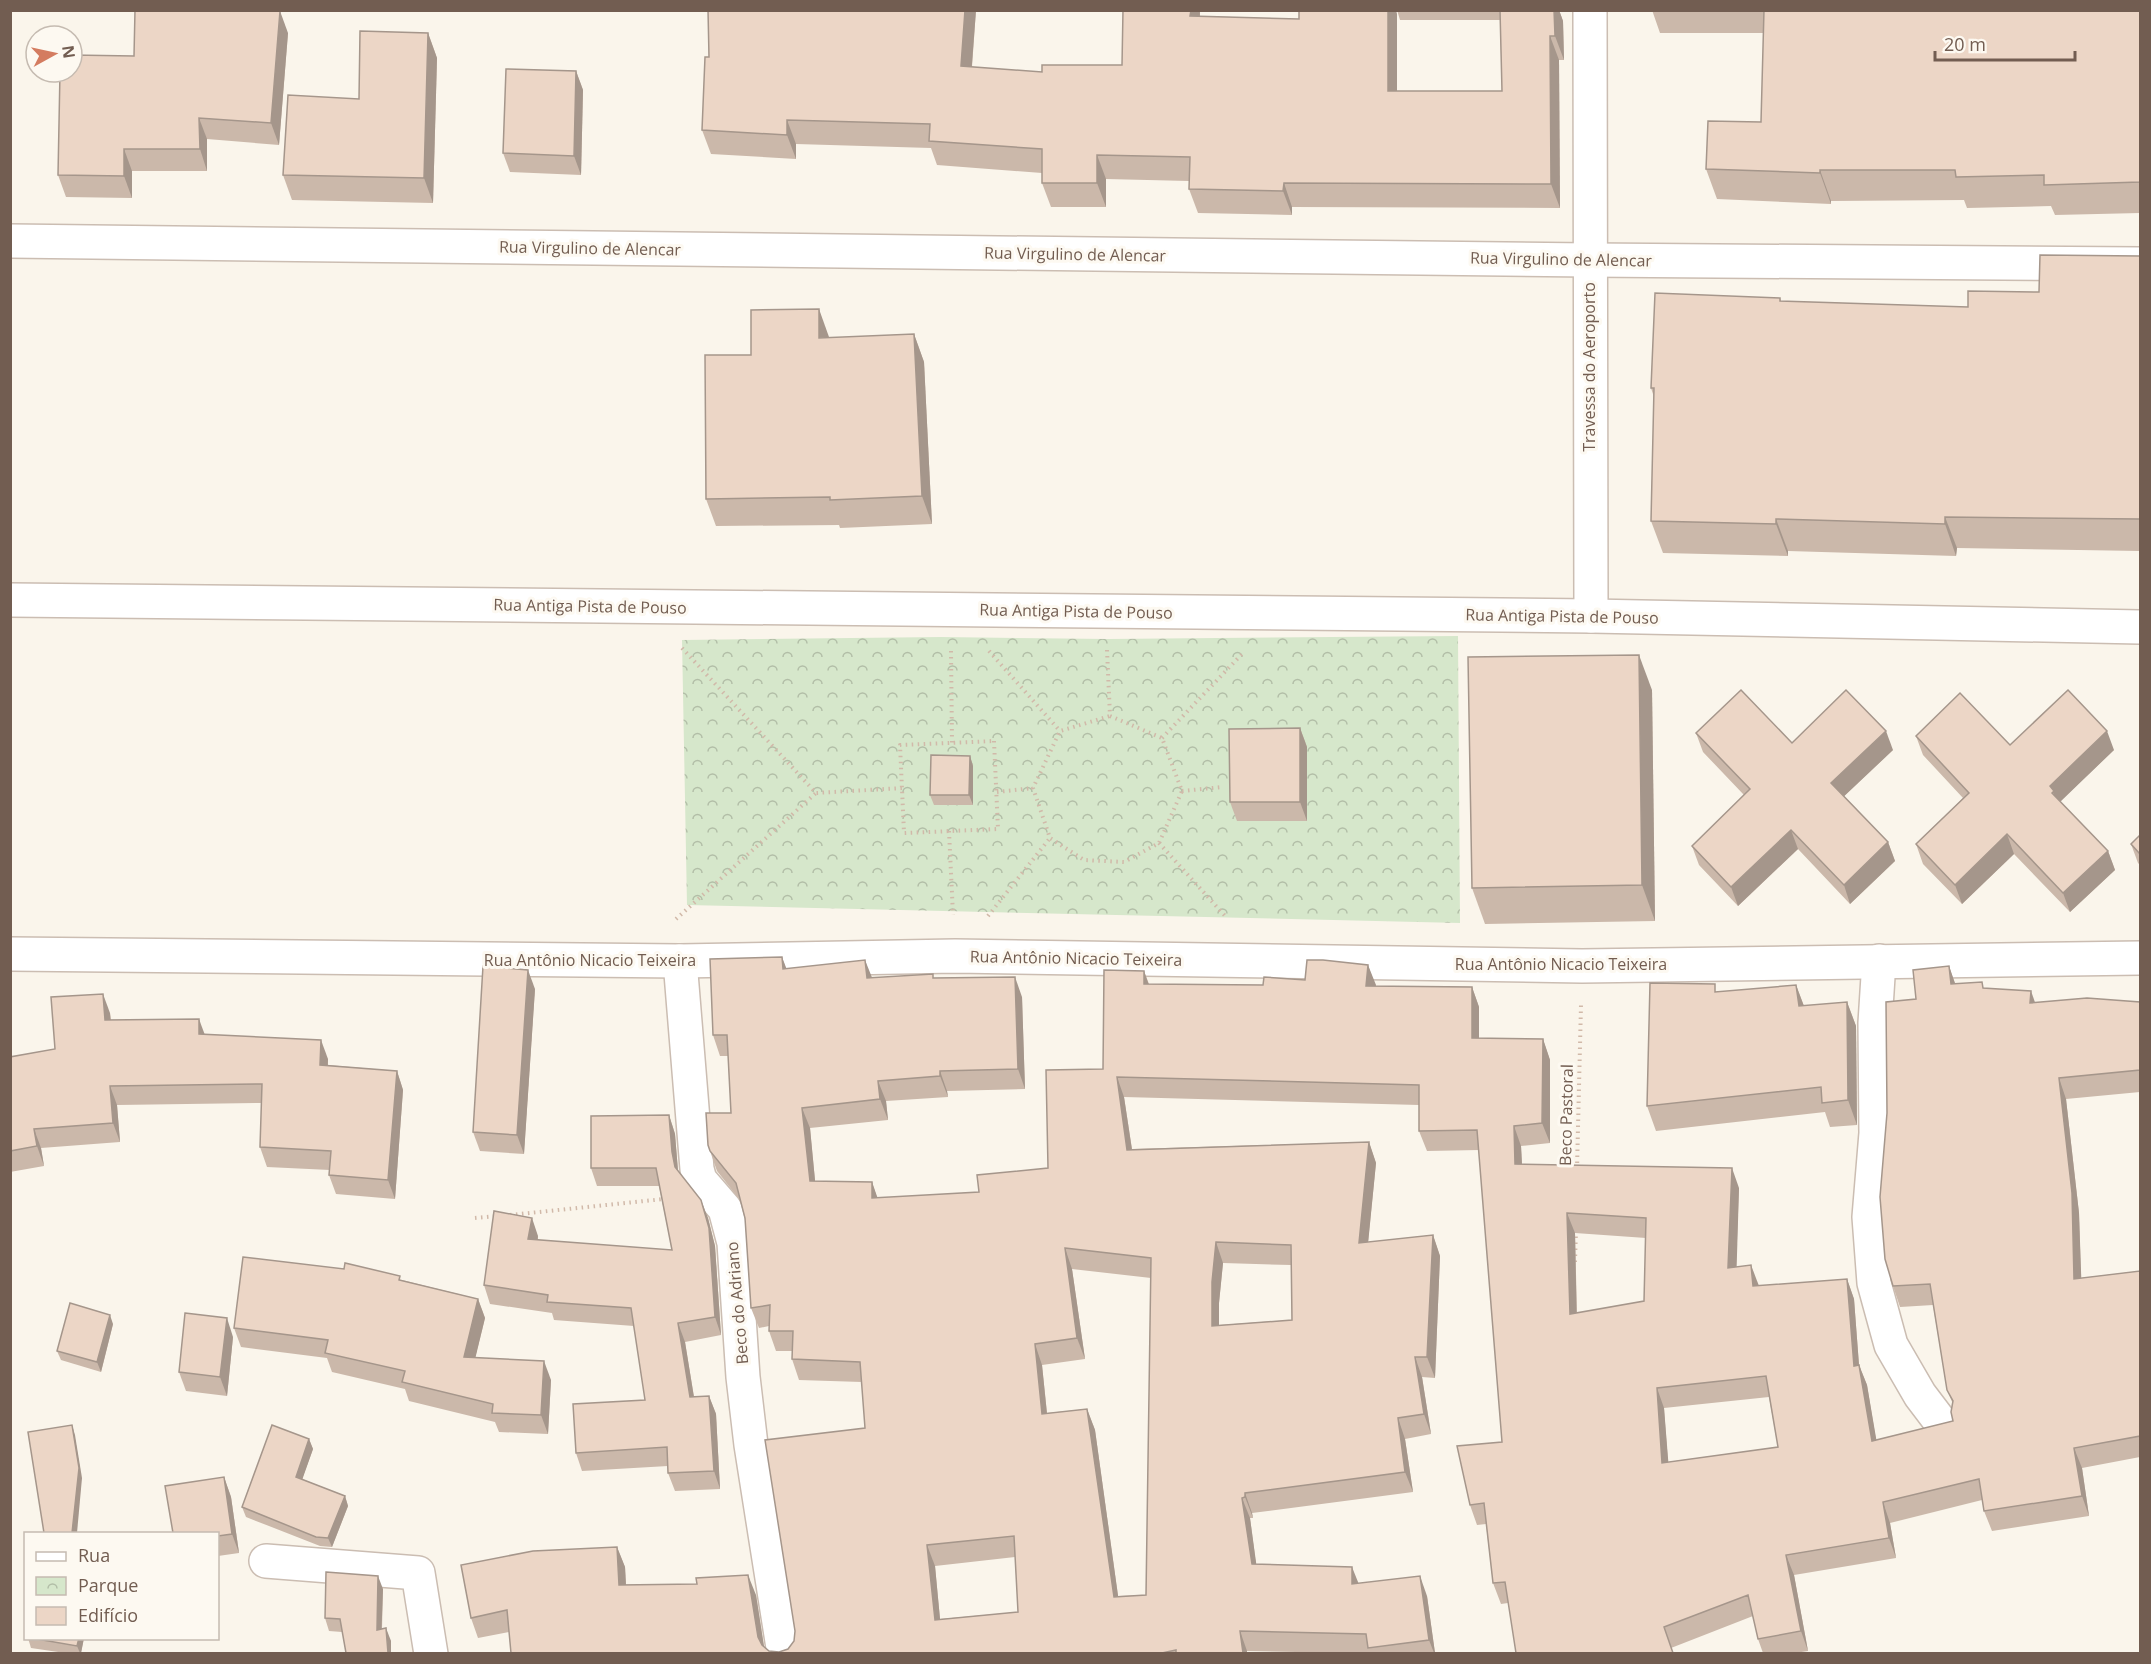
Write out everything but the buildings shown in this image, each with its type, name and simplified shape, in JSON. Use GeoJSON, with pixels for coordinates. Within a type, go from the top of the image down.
{"type":"FeatureCollection","features":[{"type":"Feature","properties":{"kind":"street","name":"Travessa do Aeroporto"},"geometry":{"type":"LineString","coordinates":[[1590,10],[1591,616]]}},
{"type":"Feature","properties":{"kind":"street","name":"Rua Virgulino de Alencar"},"geometry":{"type":"LineString","coordinates":[[10,241],[1589,260],[2140,264]]}},
{"type":"Feature","properties":{"kind":"street","name":"Rua Antiga Pista de Pouso"},"geometry":{"type":"LineString","coordinates":[[10,600],[1591,616],[2140,627]]}},
{"type":"Feature","properties":{"kind":"street","name":"Rua Antônio Nicacio Teixeira"},"geometry":{"type":"LineString","coordinates":[[10,954],[680,961],[955,956],[1582,966],[2140,958]]}},
{"type":"Feature","properties":{"kind":"street","name":"Beco do Adriano"},"geometry":{"type":"LineString","coordinates":[[680,961],[697,1169],[700,1180],[725,1209],[734,1243],[743,1377],[751,1445],[784,1653]]}},
{"type":"Feature","properties":{"kind":"street"},"geometry":{"type":"LineString","coordinates":[[1879,961],[1875,1023],[1876,1133],[1869,1217],[1874,1283],[1891,1345],[1920,1395],[1942,1424]]}},
{"type":"Feature","properties":{"kind":"street"},"geometry":{"type":"LineString","coordinates":[[266,1561],[418,1573],[431,1653]]}},
{"type":"Feature","properties":{"kind":"path"},"geometry":{"type":"LineString","coordinates":[[644,607],[816,793]]}},
{"type":"Feature","properties":{"kind":"path"},"geometry":{"type":"LineString","coordinates":[[951,609],[1060,731]]}},
{"type":"Feature","properties":{"kind":"path"},"geometry":{"type":"LineString","coordinates":[[951,609],[952,743]]}},
{"type":"Feature","properties":{"kind":"path"},"geometry":{"type":"LineString","coordinates":[[1106,611],[1110,716]]}},
{"type":"Feature","properties":{"kind":"path"},"geometry":{"type":"LineString","coordinates":[[1162,738],[1281,613]]}},
{"type":"Feature","properties":{"kind":"path"},"geometry":{"type":"LineString","coordinates":[[1110,716],[1162,738],[1182,790],[1160,843],[1124,862],[1084,860],[1050,838],[1033,788],[1060,731],[1110,716]]}},
{"type":"Feature","properties":{"kind":"path"},"geometry":{"type":"LineString","coordinates":[[994,741],[998,829],[904,833],[900,745],[952,743],[994,741]]}},
{"type":"Feature","properties":{"kind":"path"},"geometry":{"type":"LineString","coordinates":[[1182,790],[1222,787]]}},
{"type":"Feature","properties":{"kind":"path"},"geometry":{"type":"LineString","coordinates":[[630,960],[816,793],[903,788]]}},
{"type":"Feature","properties":{"kind":"path"},"geometry":{"type":"LineString","coordinates":[[997,792],[1033,788]]}},
{"type":"Feature","properties":{"kind":"path"},"geometry":{"type":"LineString","coordinates":[[949,831],[955,956]]}},
{"type":"Feature","properties":{"kind":"path"},"geometry":{"type":"LineString","coordinates":[[955,956],[1050,838]]}},
{"type":"Feature","properties":{"kind":"path"},"geometry":{"type":"LineString","coordinates":[[1160,843],[1266,961]]}},
{"type":"Feature","properties":{"kind":"path","name":"Beco Pastoral"},"geometry":{"type":"LineString","coordinates":[[1577,1171],[1582,966]]}},
{"type":"Feature","properties":{"kind":"path"},"geometry":{"type":"LineString","coordinates":[[475,1218],[642,1203],[709,1192]]}},
{"type":"Feature","properties":{"kind":"path"},"geometry":{"type":"LineString","coordinates":[[1575,1265],[1576,1218]]}},
{"type":"Feature","properties":{"kind":"green space"},"geometry":{"type":"Polygon","coordinates":[[[1458,636],[1460,923],[687,905],[682,640],[1458,636]]]}}]}
